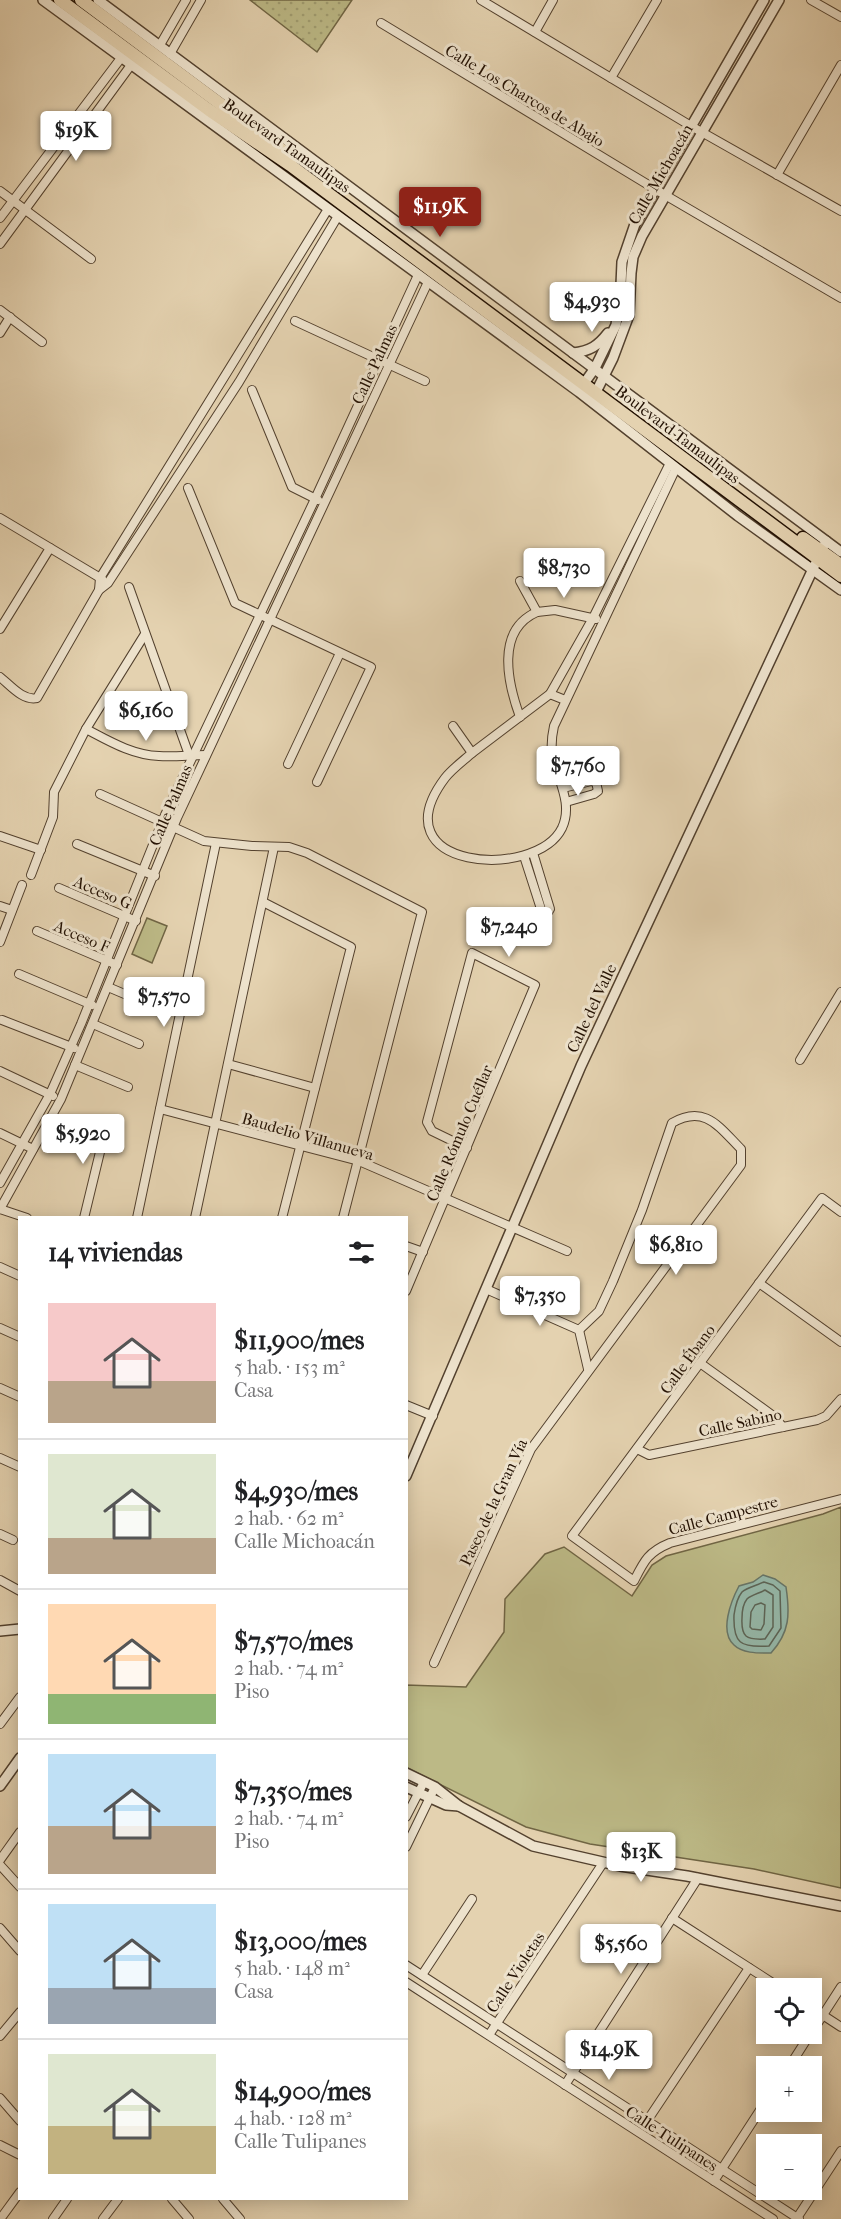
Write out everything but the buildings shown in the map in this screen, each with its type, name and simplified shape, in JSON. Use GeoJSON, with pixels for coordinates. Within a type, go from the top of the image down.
{"type":"FeatureCollection","features":[{"type":"Feature","properties":{"kind":"main road","name":"Boulevard Tamaulipas"},"geometry":{"type":"LineString","coordinates":[[60,0],[127,58],[164,77],[209,110],[276,151],[298,161],[389,223],[592,385],[820,555],[841,576]]}},
{"type":"Feature","properties":{"kind":"main road","name":"Boulevard Tamaulipas"},"geometry":{"type":"LineString","coordinates":[[81,0],[129,36],[165,56],[276,151]]}},
{"type":"Feature","properties":{"kind":"main road"},"geometry":{"type":"LineString","coordinates":[[127,58],[129,36]]}},
{"type":"Feature","properties":{"kind":"main road"},"geometry":{"type":"LineString","coordinates":[[160,45],[165,56],[164,77]]}},
{"type":"Feature","properties":{"kind":"main road","name":"Boulevard Tamaulipas"},"geometry":{"type":"LineString","coordinates":[[298,161],[481,314],[592,385],[635,429],[820,555],[841,565]]}},
{"type":"Feature","properties":{"kind":"street"},"geometry":{"type":"LineString","coordinates":[[44,0],[127,58],[276,151],[298,161]]}},
{"type":"Feature","properties":{"kind":"street"},"geometry":{"type":"LineString","coordinates":[[98,0],[160,45],[186,0]]}},
{"type":"Feature","properties":{"kind":"street"},"geometry":{"type":"LineString","coordinates":[[165,56],[201,0]]}},
{"type":"Feature","properties":{"kind":"street"},"geometry":{"type":"LineString","coordinates":[[481,0],[691,126],[841,211]]}},
{"type":"Feature","properties":{"kind":"street"},"geometry":{"type":"LineString","coordinates":[[535,32],[553,0]]}},
{"type":"Feature","properties":{"kind":"street"},"geometry":{"type":"LineString","coordinates":[[611,78],[657,0]]}},
{"type":"Feature","properties":{"kind":"street","name":"Calle Michoacán"},"geometry":{"type":"LineString","coordinates":[[592,385],[616,325],[622,262],[628,240],[764,0]]}},
{"type":"Feature","properties":{"kind":"street","name":"Calle Michoacán"},"geometry":{"type":"LineString","coordinates":[[592,385],[620,341],[629,315],[633,257],[642,236],[779,0]]}},
{"type":"Feature","properties":{"kind":"street"},"geometry":{"type":"LineString","coordinates":[[811,0],[841,17]]}},
{"type":"Feature","properties":{"kind":"street","name":"Calle Los Charcos de Abajo"},"geometry":{"type":"LineString","coordinates":[[381,23],[665,195]]}},
{"type":"Feature","properties":{"kind":"street"},"geometry":{"type":"LineString","coordinates":[[0,218],[127,58]]}},
{"type":"Feature","properties":{"kind":"street"},"geometry":{"type":"LineString","coordinates":[[0,244],[127,58]]}},
{"type":"Feature","properties":{"kind":"street"},"geometry":{"type":"LineString","coordinates":[[777,175],[841,65]]}},
{"type":"Feature","properties":{"kind":"street"},"geometry":{"type":"LineString","coordinates":[[276,151],[280,173],[418,275],[481,314]]}},
{"type":"Feature","properties":{"kind":"street"},"geometry":{"type":"LineString","coordinates":[[280,173],[298,161]]}},
{"type":"Feature","properties":{"kind":"street"},"geometry":{"type":"LineString","coordinates":[[0,191],[91,259]]}},
{"type":"Feature","properties":{"kind":"street"},"geometry":{"type":"LineString","coordinates":[[665,195],[841,298]]}},
{"type":"Feature","properties":{"kind":"street"},"geometry":{"type":"LineString","coordinates":[[99,591],[100,578],[328,208]]}},
{"type":"Feature","properties":{"kind":"street"},"geometry":{"type":"LineString","coordinates":[[0,677],[25,697],[38,698],[99,591],[108,583],[181,472],[338,216]]}},
{"type":"Feature","properties":{"kind":"street"},"geometry":{"type":"LineString","coordinates":[[389,223],[573,353],[592,385]]}},
{"type":"Feature","properties":{"kind":"street","name":"Calle Palmas"},"geometry":{"type":"LineString","coordinates":[[0,1183],[50,1094],[191,755],[315,499],[418,275]]}},
{"type":"Feature","properties":{"kind":"street","name":"Calle Palmas"},"geometry":{"type":"LineString","coordinates":[[0,1209],[61,1099],[173,828],[428,282]]}},
{"type":"Feature","properties":{"kind":"street"},"geometry":{"type":"LineString","coordinates":[[282,285],[294,291]]}},
{"type":"Feature","properties":{"kind":"street"},"geometry":{"type":"LineString","coordinates":[[0,310],[42,342]]}},
{"type":"Feature","properties":{"kind":"street"},"geometry":{"type":"LineString","coordinates":[[0,333],[10,317]]}},
{"type":"Feature","properties":{"kind":"street"},"geometry":{"type":"LineString","coordinates":[[295,321],[425,381]]}},
{"type":"Feature","properties":{"kind":"street"},"geometry":{"type":"LineString","coordinates":[[573,353],[592,350],[616,325]]}},
{"type":"Feature","properties":{"kind":"street"},"geometry":{"type":"LineString","coordinates":[[226,374],[238,382]]}},
{"type":"Feature","properties":{"kind":"street"},"geometry":{"type":"LineString","coordinates":[[252,390],[292,487],[324,504]]}},
{"type":"Feature","properties":{"kind":"street"},"geometry":{"type":"LineString","coordinates":[[635,429],[673,466],[820,555],[841,590]]}},
{"type":"Feature","properties":{"kind":"street"},"geometry":{"type":"LineString","coordinates":[[171,463],[181,472]]}},
{"type":"Feature","properties":{"kind":"street"},"geometry":{"type":"LineString","coordinates":[[673,466],[554,726],[551,739],[552,755],[566,802],[566,813],[558,834],[543,849],[524,856],[485,860],[450,853],[438,844],[430,831],[428,814],[434,795],[446,777],[472,753],[550,694],[673,466]]}},
{"type":"Feature","properties":{"kind":"street"},"geometry":{"type":"LineString","coordinates":[[188,488],[235,603],[371,667],[317,782]]}},
{"type":"Feature","properties":{"kind":"street"},"geometry":{"type":"LineString","coordinates":[[0,518],[108,583]]}},
{"type":"Feature","properties":{"kind":"street"},"geometry":{"type":"LineString","coordinates":[[0,629],[50,548]]}},
{"type":"Feature","properties":{"kind":"street"},"geometry":{"type":"LineString","coordinates":[[820,555],[841,552]]}},
{"type":"Feature","properties":{"kind":"street","name":"Calle del Valle"},"geometry":{"type":"LineString","coordinates":[[408,1472],[581,1066],[820,555]]}},
{"type":"Feature","properties":{"kind":"street"},"geometry":{"type":"LineString","coordinates":[[520,581],[537,612]]}},
{"type":"Feature","properties":{"kind":"street"},"geometry":{"type":"LineString","coordinates":[[129,587],[191,755]]}},
{"type":"Feature","properties":{"kind":"street"},"geometry":{"type":"LineString","coordinates":[[520,717],[509,682],[510,648],[513,634],[521,621],[537,612],[555,610],[602,622]]}},
{"type":"Feature","properties":{"kind":"street"},"geometry":{"type":"LineString","coordinates":[[31,875],[53,817],[54,792],[86,729],[145,634]]}},
{"type":"Feature","properties":{"kind":"street"},"geometry":{"type":"LineString","coordinates":[[288,764],[340,652]]}},
{"type":"Feature","properties":{"kind":"street"},"geometry":{"type":"LineString","coordinates":[[550,694],[565,700]]}},
{"type":"Feature","properties":{"kind":"street"},"geometry":{"type":"LineString","coordinates":[[453,726],[472,753]]}},
{"type":"Feature","properties":{"kind":"street"},"geometry":{"type":"LineString","coordinates":[[86,729],[123,748],[142,754],[206,755]]}},
{"type":"Feature","properties":{"kind":"street"},"geometry":{"type":"LineString","coordinates":[[563,788],[591,781],[596,782],[598,786],[598,791],[594,794],[566,802]]}},
{"type":"Feature","properties":{"kind":"street"},"geometry":{"type":"LineString","coordinates":[[100,794],[204,842],[289,847],[307,853],[422,912],[344,1216]]}},
{"type":"Feature","properties":{"kind":"street"},"geometry":{"type":"LineString","coordinates":[[0,836],[41,850]]}},
{"type":"Feature","properties":{"kind":"street"},"geometry":{"type":"LineString","coordinates":[[137,1216],[216,843]]}},
{"type":"Feature","properties":{"kind":"street"},"geometry":{"type":"LineString","coordinates":[[76,844],[154,876]]}},
{"type":"Feature","properties":{"kind":"street"},"geometry":{"type":"LineString","coordinates":[[195,1216],[274,847]]}},
{"type":"Feature","properties":{"kind":"street"},"geometry":{"type":"LineString","coordinates":[[524,856],[542,912],[547,914],[550,909],[533,853]]}},
{"type":"Feature","properties":{"kind":"street"},"geometry":{"type":"LineString","coordinates":[[532,884],[541,880]]}},
{"type":"Feature","properties":{"kind":"street"},"geometry":{"type":"LineString","coordinates":[[0,942],[22,885]]}},
{"type":"Feature","properties":{"kind":"street","name":"Acceso G"},"geometry":{"type":"LineString","coordinates":[[59,888],[136,921]]}},
{"type":"Feature","properties":{"kind":"street"},"geometry":{"type":"LineString","coordinates":[[262,902],[351,947],[282,1216]]}},
{"type":"Feature","properties":{"kind":"street"},"geometry":{"type":"LineString","coordinates":[[0,906],[12,910]]}},
{"type":"Feature","properties":{"kind":"street","name":"Acceso F"},"geometry":{"type":"LineString","coordinates":[[37,931],[117,965]]}},
{"type":"Feature","properties":{"kind":"street","name":"Calle Rómulo Cuéllar"},"geometry":{"type":"LineString","coordinates":[[408,1286],[423,1252],[536,985],[472,953],[427,1122],[432,1131],[467,1148]]}},
{"type":"Feature","properties":{"kind":"street"},"geometry":{"type":"LineString","coordinates":[[19,974],[99,1008]]}},
{"type":"Feature","properties":{"kind":"street"},"geometry":{"type":"LineString","coordinates":[[108,987],[148,1004]]}},
{"type":"Feature","properties":{"kind":"street"},"geometry":{"type":"LineString","coordinates":[[800,1060],[841,992]]}},
{"type":"Feature","properties":{"kind":"street"},"geometry":{"type":"LineString","coordinates":[[2,1020],[81,1051]]}},
{"type":"Feature","properties":{"kind":"street"},"geometry":{"type":"LineString","coordinates":[[93,1024],[139,1044]]}},
{"type":"Feature","properties":{"kind":"street"},"geometry":{"type":"LineString","coordinates":[[75,1065],[128,1087]]}},
{"type":"Feature","properties":{"kind":"street"},"geometry":{"type":"LineString","coordinates":[[228,1065],[315,1088]]}},
{"type":"Feature","properties":{"kind":"street"},"geometry":{"type":"LineString","coordinates":[[0,1071],[61,1099]]}},
{"type":"Feature","properties":{"kind":"street","name":"Baudelio Villanueva"},"geometry":{"type":"LineString","coordinates":[[160,1109],[359,1161],[567,1251]]}},
{"type":"Feature","properties":{"kind":"street","name":"Paseo de la Gran Vía"},"geometry":{"type":"LineString","coordinates":[[434,1663],[531,1449],[741,1166],[741,1149],[719,1127],[703,1116],[691,1114],[672,1123],[642,1209],[613,1281],[599,1311],[579,1330]]}},
{"type":"Feature","properties":{"kind":"street"},"geometry":{"type":"LineString","coordinates":[[84,1216],[108,1119]]}},
{"type":"Feature","properties":{"kind":"street"},"geometry":{"type":"LineString","coordinates":[[0,1133],[33,1149]]}},
{"type":"Feature","properties":{"kind":"street","name":"Calle Ébano"},"geometry":{"type":"LineString","coordinates":[[572,1536],[822,1198],[841,1212]]}},
{"type":"Feature","properties":{"kind":"street"},"geometry":{"type":"LineString","coordinates":[[0,1209],[21,1216]]}},
{"type":"Feature","properties":{"kind":"street"},"geometry":{"type":"LineString","coordinates":[[408,1247],[423,1252]]}},
{"type":"Feature","properties":{"kind":"street"},"geometry":{"type":"LineString","coordinates":[[0,1267],[18,1275]]}},
{"type":"Feature","properties":{"kind":"street"},"geometry":{"type":"LineString","coordinates":[[759,1283],[841,1342]]}},
{"type":"Feature","properties":{"kind":"street"},"geometry":{"type":"LineString","coordinates":[[486,1289],[579,1330],[588,1370]]}},
{"type":"Feature","properties":{"kind":"street"},"geometry":{"type":"LineString","coordinates":[[0,1328],[18,1336]]}},
{"type":"Feature","properties":{"kind":"street"},"geometry":{"type":"LineString","coordinates":[[700,1364],[772,1415],[783,1427]]}},
{"type":"Feature","properties":{"kind":"street"},"geometry":{"type":"LineString","coordinates":[[0,1388],[18,1396]]}},
{"type":"Feature","properties":{"kind":"street","name":"Calle Sabino"},"geometry":{"type":"LineString","coordinates":[[638,1449],[649,1455],[817,1420],[825,1416],[841,1399]]}},
{"type":"Feature","properties":{"kind":"street"},"geometry":{"type":"LineString","coordinates":[[408,1406],[433,1416]]}},
{"type":"Feature","properties":{"kind":"street"},"geometry":{"type":"LineString","coordinates":[[0,1458],[18,1466]]}},
{"type":"Feature","properties":{"kind":"street","name":"Calle Campestre"},"geometry":{"type":"LineString","coordinates":[[572,1536],[634,1581],[643,1562],[652,1552],[670,1543],[841,1499]]}},
{"type":"Feature","properties":{"kind":"street"},"geometry":{"type":"LineString","coordinates":[[0,1534],[13,1540]]}},
{"type":"Feature","properties":{"kind":"street"},"geometry":{"type":"LineString","coordinates":[[0,1580],[18,1590]]}},
{"type":"Feature","properties":{"kind":"street"},"geometry":{"type":"LineString","coordinates":[[0,1631],[18,1629]]}},
{"type":"Feature","properties":{"kind":"street"},"geometry":{"type":"LineString","coordinates":[[0,1724],[18,1700]]}},
{"type":"Feature","properties":{"kind":"street"},"geometry":{"type":"LineString","coordinates":[[0,1786],[18,1761]]}},
{"type":"Feature","properties":{"kind":"street"},"geometry":{"type":"LineString","coordinates":[[408,1774],[435,1787],[459,1806],[533,1846],[603,1863],[698,1878],[841,1906]]}},
{"type":"Feature","properties":{"kind":"street"},"geometry":{"type":"LineString","coordinates":[[408,1813],[424,1782]]}},
{"type":"Feature","properties":{"kind":"street"},"geometry":{"type":"LineString","coordinates":[[408,1843],[435,1787]]}},
{"type":"Feature","properties":{"kind":"street"},"geometry":{"type":"LineString","coordinates":[[408,1788],[446,1805],[459,1806]]}},
{"type":"Feature","properties":{"kind":"street"},"geometry":{"type":"LineString","coordinates":[[0,1860],[18,1835]]}},
{"type":"Feature","properties":{"kind":"street","name":"Calle Violetas"},"geometry":{"type":"LineString","coordinates":[[489,2035],[603,1863]]}},
{"type":"Feature","properties":{"kind":"street"},"geometry":{"type":"LineString","coordinates":[[0,1865],[18,1885]]}},
{"type":"Feature","properties":{"kind":"street"},"geometry":{"type":"LineString","coordinates":[[565,2085],[698,1878]]}},
{"type":"Feature","properties":{"kind":"street"},"geometry":{"type":"LineString","coordinates":[[422,1975],[472,1899]]}},
{"type":"Feature","properties":{"kind":"street"},"geometry":{"type":"LineString","coordinates":[[672,1918],[765,1978]]}},
{"type":"Feature","properties":{"kind":"street"},"geometry":{"type":"LineString","coordinates":[[1,1932],[18,1949]]}},
{"type":"Feature","properties":{"kind":"street","name":"Calle Tulipanes"},"geometry":{"type":"LineString","coordinates":[[408,1966],[798,2218]]}},
{"type":"Feature","properties":{"kind":"street"},"geometry":{"type":"LineString","coordinates":[[647,2121],[749,1968]]}},
{"type":"Feature","properties":{"kind":"street","name":"Calle Tulipanes"},"geometry":{"type":"LineString","coordinates":[[408,1983],[772,2219]]}},
{"type":"Feature","properties":{"kind":"street"},"geometry":{"type":"LineString","coordinates":[[841,1987],[822,2015],[841,2027]]}},
{"type":"Feature","properties":{"kind":"street"},"geometry":{"type":"LineString","coordinates":[[0,2036],[18,2016]]}},
{"type":"Feature","properties":{"kind":"street"},"geometry":{"type":"LineString","coordinates":[[0,2098],[18,2119]]}},
{"type":"Feature","properties":{"kind":"street"},"geometry":{"type":"LineString","coordinates":[[714,2181],[756,2116]]}},
{"type":"Feature","properties":{"kind":"street"},"geometry":{"type":"LineString","coordinates":[[0,2145],[18,2154]]}},
{"type":"Feature","properties":{"kind":"street"},"geometry":{"type":"LineString","coordinates":[[798,2218],[841,2151]]}},
{"type":"Feature","properties":{"kind":"street"},"geometry":{"type":"LineString","coordinates":[[1,2218],[18,2195]]}},
{"type":"Feature","properties":{"kind":"street"},"geometry":{"type":"LineString","coordinates":[[53,2219],[67,2200]]}},
{"type":"Feature","properties":{"kind":"street"},"geometry":{"type":"LineString","coordinates":[[103,2219],[117,2200]]}},
{"type":"Feature","properties":{"kind":"street"},"geometry":{"type":"LineString","coordinates":[[173,2200],[186,2218]]}},
{"type":"Feature","properties":{"kind":"street"},"geometry":{"type":"LineString","coordinates":[[224,2200],[240,2219]]}},
{"type":"Feature","properties":{"kind":"shaded area"},"geometry":{"type":"Polygon","coordinates":[[[250,0],[352,0],[317,52],[250,0]]]}},
{"type":"Feature","properties":{"kind":"shaded area"},"geometry":{"type":"Polygon","coordinates":[[[147,918],[167,926],[152,963],[132,954],[147,918]]]}},
{"type":"Feature","properties":{"kind":"shaded area"},"geometry":{"type":"Polygon","coordinates":[[[841,1507],[841,1888],[754,1869],[590,1844],[526,1827],[408,1768],[408,1685],[466,1687],[504,1632],[505,1599],[545,1554],[564,1547],[632,1596],[652,1565],[666,1556],[823,1514],[841,1507]]]}},
{"type":"Feature","properties":{"kind":"water"},"geometry":{"type":"Polygon","coordinates":[[[763,1575],[775,1579],[786,1587],[787,1622],[782,1638],[771,1653],[742,1650],[734,1645],[727,1632],[730,1608],[739,1586],[753,1582],[763,1575]]]}}]}
